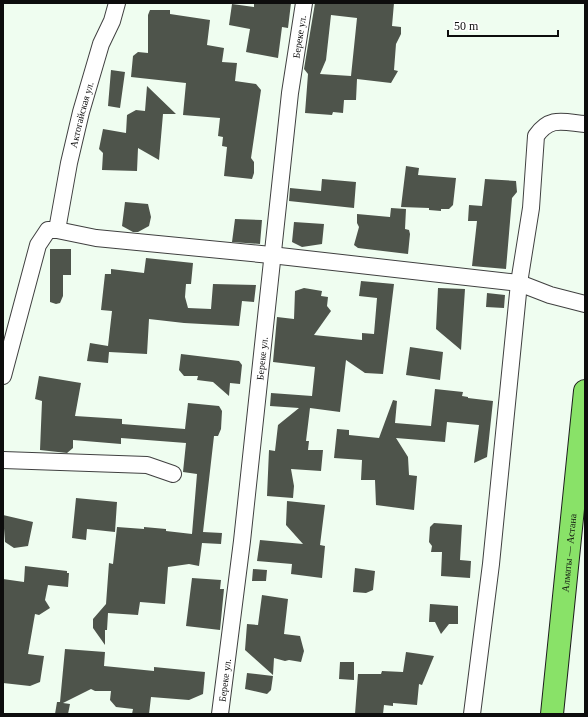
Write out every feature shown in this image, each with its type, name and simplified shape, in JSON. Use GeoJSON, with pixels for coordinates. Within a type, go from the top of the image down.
{"type":"FeatureCollection","features":[{"type":"Feature","properties":{"kind":"highway","name":"Алматы — Астана"},"geometry":{"type":"LineString","coordinates":[[552,714],[581,479],[585,391]]}},
{"type":"Feature","properties":{"kind":"street","name":"Актогайская ул."},"geometry":{"type":"LineString","coordinates":[[57,230],[68,162],[81,112],[101,44],[112,21],[117,3]]}},
{"type":"Feature","properties":{"kind":"street","name":"Береке ул."},"geometry":{"type":"LineString","coordinates":[[220,714],[242,533],[271,255],[290,93],[304,3]]}},
{"type":"Feature","properties":{"kind":"street"},"geometry":{"type":"LineString","coordinates":[[472,714],[491,564],[519,283],[530,208],[536,136],[542,126],[554,121],[585,124]]}},
{"type":"Feature","properties":{"kind":"street"},"geometry":{"type":"LineString","coordinates":[[3,376],[38,245],[48,230],[57,230],[96,238],[271,255],[519,283],[550,296],[585,304]]}},
{"type":"Feature","properties":{"kind":"street"},"geometry":{"type":"LineString","coordinates":[[3,460],[146,465],[173,474]]}},
{"type":"Feature","properties":{"kind":"building"},"geometry":{"type":"Polygon","coordinates":[[[254,3],[291,3],[288,28],[282,27],[278,58],[246,52],[250,29],[229,25],[232,4],[254,7],[254,3]]]}},
{"type":"Feature","properties":{"kind":"building"},"geometry":{"type":"Polygon","coordinates":[[[315,3],[394,3],[392,26],[401,27],[401,34],[396,44],[394,70],[398,71],[391,83],[357,79],[356,100],[344,100],[343,113],[333,112],[332,115],[305,113],[308,74],[304,69],[315,3]],[[331,15],[326,60],[320,74],[351,76],[357,18],[331,15]]]}},
{"type":"Feature","properties":{"kind":"building"},"geometry":{"type":"Polygon","coordinates":[[[150,10],[170,10],[170,14],[210,20],[207,45],[224,48],[222,62],[237,63],[235,81],[256,84],[261,90],[251,158],[254,162],[254,173],[252,179],[224,176],[227,147],[222,146],[223,137],[218,136],[220,118],[183,115],[186,83],[131,77],[133,56],[138,52],[148,53],[148,15],[150,10]]]}},
{"type":"Feature","properties":{"kind":"building"},"geometry":{"type":"Polygon","coordinates":[[[111,70],[125,72],[120,108],[108,106],[111,70]]]}},
{"type":"Feature","properties":{"kind":"building"},"geometry":{"type":"Polygon","coordinates":[[[147,86],[176,114],[163,114],[159,160],[138,148],[137,171],[102,170],[103,153],[99,149],[103,129],[126,133],[127,115],[136,110],[145,111],[147,86]]]}},
{"type":"Feature","properties":{"kind":"building"},"geometry":{"type":"Polygon","coordinates":[[[406,166],[419,168],[418,175],[456,178],[453,205],[449,209],[441,209],[441,211],[429,210],[429,208],[401,207],[406,166]]]}},
{"type":"Feature","properties":{"kind":"building"},"geometry":{"type":"Polygon","coordinates":[[[322,179],[356,182],[354,208],[289,201],[290,188],[321,191],[322,179]]]}},
{"type":"Feature","properties":{"kind":"building"},"geometry":{"type":"Polygon","coordinates":[[[485,179],[516,181],[517,192],[512,198],[506,269],[472,266],[477,221],[468,221],[469,205],[482,206],[485,179]]]}},
{"type":"Feature","properties":{"kind":"building"},"geometry":{"type":"Polygon","coordinates":[[[125,202],[148,204],[151,217],[149,226],[138,232],[133,232],[122,226],[125,202]]]}},
{"type":"Feature","properties":{"kind":"building"},"geometry":{"type":"Polygon","coordinates":[[[391,208],[406,209],[405,229],[409,230],[410,234],[408,254],[358,248],[354,245],[359,227],[357,223],[357,214],[390,217],[391,208]]]}},
{"type":"Feature","properties":{"kind":"building"},"geometry":{"type":"Polygon","coordinates":[[[235,219],[262,220],[260,244],[232,242],[235,219]]]}},
{"type":"Feature","properties":{"kind":"building"},"geometry":{"type":"Polygon","coordinates":[[[294,222],[324,224],[322,244],[302,247],[292,242],[294,222]]]}},
{"type":"Feature","properties":{"kind":"building"},"geometry":{"type":"Polygon","coordinates":[[[50,249],[71,249],[71,275],[63,275],[63,296],[60,303],[56,304],[50,302],[50,249]]]}},
{"type":"Feature","properties":{"kind":"building"},"geometry":{"type":"Polygon","coordinates":[[[146,258],[193,263],[191,284],[186,284],[185,297],[188,308],[211,309],[213,284],[256,285],[254,302],[242,301],[239,326],[184,323],[149,319],[147,354],[109,352],[108,363],[87,361],[90,343],[108,346],[112,311],[101,310],[105,274],[111,274],[111,269],[144,273],[146,258]]]}},
{"type":"Feature","properties":{"kind":"building"},"geometry":{"type":"Polygon","coordinates":[[[361,281],[394,284],[383,374],[365,373],[346,360],[340,412],[310,408],[306,441],[309,441],[308,450],[323,450],[321,471],[291,469],[294,486],[293,498],[267,496],[269,450],[275,451],[278,425],[299,408],[270,406],[271,393],[312,396],[315,367],[273,362],[277,317],[294,319],[295,291],[304,288],[322,291],[321,296],[328,297],[327,306],[331,311],[314,335],[362,340],[362,333],[374,334],[377,298],[359,296],[361,281]]]}},
{"type":"Feature","properties":{"kind":"building"},"geometry":{"type":"Polygon","coordinates":[[[438,288],[465,289],[461,350],[436,329],[438,288]]]}},
{"type":"Feature","properties":{"kind":"building"},"geometry":{"type":"Polygon","coordinates":[[[487,293],[505,295],[504,308],[486,307],[487,293]]]}},
{"type":"Feature","properties":{"kind":"building"},"geometry":{"type":"Polygon","coordinates":[[[410,347],[443,352],[440,380],[406,375],[410,347]]]}},
{"type":"Feature","properties":{"kind":"building"},"geometry":{"type":"Polygon","coordinates":[[[181,354],[239,361],[242,365],[240,384],[230,383],[229,396],[213,382],[197,380],[198,376],[184,376],[179,370],[181,354]]]}},
{"type":"Feature","properties":{"kind":"building"},"geometry":{"type":"Polygon","coordinates":[[[39,376],[81,383],[75,416],[122,419],[122,424],[185,429],[188,403],[219,406],[222,411],[221,429],[218,436],[214,436],[203,532],[222,533],[221,544],[202,543],[199,566],[189,564],[168,567],[165,604],[140,602],[138,615],[108,613],[107,630],[105,630],[105,645],[93,628],[93,619],[106,604],[109,563],[113,564],[117,527],[166,529],[166,531],[192,534],[197,474],[183,472],[186,443],[121,438],[121,444],[73,440],[73,448],[67,453],[40,450],[42,401],[35,399],[39,376]]]}},
{"type":"Feature","properties":{"kind":"building"},"geometry":{"type":"Polygon","coordinates":[[[435,389],[463,392],[462,396],[468,398],[493,401],[487,457],[474,463],[479,425],[447,422],[445,442],[396,438],[408,457],[409,475],[417,476],[414,510],[376,505],[375,480],[361,480],[362,460],[334,458],[337,429],[349,430],[349,435],[379,438],[393,400],[397,401],[395,423],[431,426],[435,389]]]}},
{"type":"Feature","properties":{"kind":"building"},"geometry":{"type":"Polygon","coordinates":[[[76,498],[117,502],[115,532],[87,529],[86,540],[72,538],[76,498]]]}},
{"type":"Feature","properties":{"kind":"building"},"geometry":{"type":"Polygon","coordinates":[[[287,501],[325,505],[320,545],[325,546],[322,578],[291,574],[292,564],[257,561],[260,540],[303,544],[286,525],[287,501]]]}},
{"type":"Feature","properties":{"kind":"building"},"geometry":{"type":"Polygon","coordinates":[[[3,515],[33,522],[28,546],[14,548],[5,542],[3,515]]]}},
{"type":"Feature","properties":{"kind":"building"},"geometry":{"type":"Polygon","coordinates":[[[434,523],[462,525],[460,560],[471,561],[470,578],[441,576],[442,552],[431,552],[432,546],[429,542],[430,527],[434,523]]]}},
{"type":"Feature","properties":{"kind":"building"},"geometry":{"type":"Polygon","coordinates":[[[25,566],[67,571],[67,573],[69,573],[68,587],[48,585],[45,600],[50,608],[39,615],[35,614],[28,654],[44,656],[40,682],[30,686],[3,683],[3,579],[24,582],[25,566]]]}},
{"type":"Feature","properties":{"kind":"building"},"geometry":{"type":"Polygon","coordinates":[[[355,568],[375,571],[373,590],[366,593],[353,592],[355,568]]]}},
{"type":"Feature","properties":{"kind":"building"},"geometry":{"type":"Polygon","coordinates":[[[253,569],[267,570],[266,581],[252,581],[253,569]]]}},
{"type":"Feature","properties":{"kind":"building"},"geometry":{"type":"Polygon","coordinates":[[[192,578],[221,580],[220,589],[224,589],[220,630],[186,626],[192,578]]]}},
{"type":"Feature","properties":{"kind":"building"},"geometry":{"type":"Polygon","coordinates":[[[262,595],[288,599],[284,634],[300,636],[304,651],[301,662],[289,660],[285,661],[274,658],[273,675],[245,650],[247,624],[258,625],[262,595]]]}},
{"type":"Feature","properties":{"kind":"building"},"geometry":{"type":"Polygon","coordinates":[[[430,604],[458,606],[458,624],[449,624],[441,634],[435,622],[429,622],[430,604]]]}},
{"type":"Feature","properties":{"kind":"building"},"geometry":{"type":"Polygon","coordinates":[[[65,649],[105,652],[104,666],[154,671],[154,667],[205,672],[203,694],[189,700],[151,697],[149,714],[132,714],[133,709],[116,707],[110,700],[111,691],[95,691],[91,689],[63,703],[70,704],[68,714],[55,714],[57,702],[60,702],[65,649]]]}},
{"type":"Feature","properties":{"kind":"building"},"geometry":{"type":"Polygon","coordinates":[[[406,652],[434,656],[422,685],[419,684],[417,705],[393,703],[393,706],[384,705],[383,714],[355,714],[358,674],[381,674],[382,671],[403,672],[406,652]]]}},
{"type":"Feature","properties":{"kind":"building"},"geometry":{"type":"Polygon","coordinates":[[[340,662],[354,662],[354,680],[339,679],[340,662]]]}},
{"type":"Feature","properties":{"kind":"building"},"geometry":{"type":"Polygon","coordinates":[[[247,673],[273,676],[271,690],[267,694],[245,689],[247,673]]]}}]}
